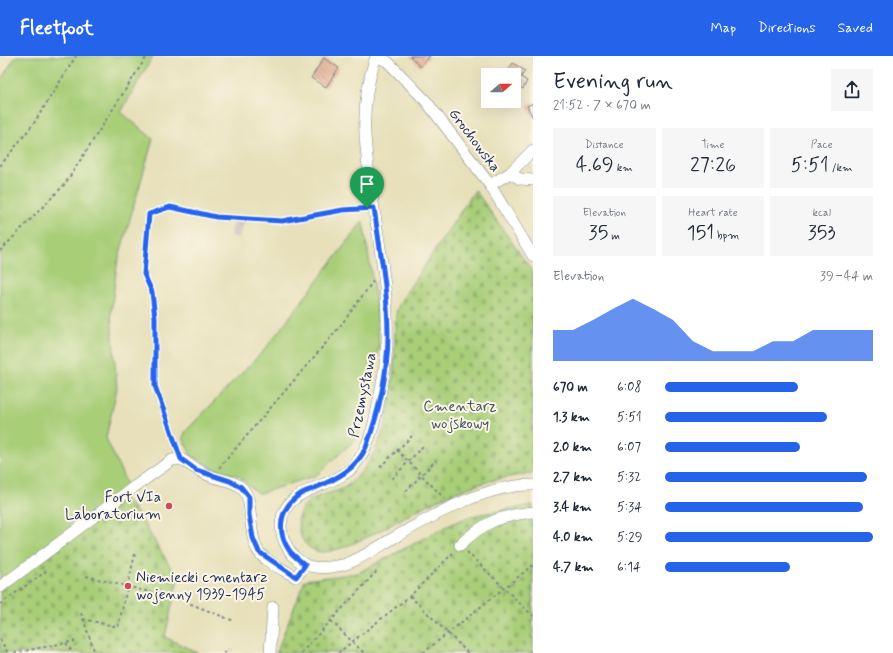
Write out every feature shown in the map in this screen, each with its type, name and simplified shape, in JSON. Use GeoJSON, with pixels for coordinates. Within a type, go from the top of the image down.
{"type":"FeatureCollection","features":[{"type":"Feature","properties":{"kind":"street","name":"Grochowska"},"geometry":{"type":"LineString","coordinates":[[377,56],[388,62],[426,101],[490,185],[533,256]]}},
{"type":"Feature","properties":{"kind":"street","name":"Przemysława"},"geometry":{"type":"LineString","coordinates":[[305,565],[290,551],[281,534],[281,516],[288,504],[299,494],[331,481],[352,468],[365,448],[376,413],[385,368],[388,334],[383,273],[364,140],[367,88],[377,56]]}},
{"type":"Feature","properties":{"kind":"street"},"geometry":{"type":"LineString","coordinates":[[490,185],[510,173],[533,150]]}},
{"type":"Feature","properties":{"kind":"street"},"geometry":{"type":"LineString","coordinates":[[510,173],[520,179],[533,180]]}},
{"type":"Feature","properties":{"kind":"street"},"geometry":{"type":"LineString","coordinates":[[0,587],[172,460],[181,459],[196,470],[212,477],[230,481],[241,487],[249,497],[249,515],[253,538],[259,552],[296,577],[305,565],[317,567],[343,565],[362,556],[430,517],[487,492],[533,485]]}},
{"type":"Feature","properties":{"kind":"street"},"geometry":{"type":"LineString","coordinates":[[460,545],[476,530],[491,521],[533,512]]}},
{"type":"Feature","properties":{"kind":"street"},"geometry":{"type":"LineString","coordinates":[[270,653],[273,606]]}},
{"type":"Feature","properties":{"kind":"path"},"geometry":{"type":"LineString","coordinates":[[0,166],[34,123],[76,56]]}},
{"type":"Feature","properties":{"kind":"path"},"geometry":{"type":"LineString","coordinates":[[0,251],[65,184],[147,56]]}},
{"type":"Feature","properties":{"kind":"path"},"geometry":{"type":"LineString","coordinates":[[181,459],[155,386],[155,318],[152,292],[144,274],[149,214],[170,207],[216,217],[282,221],[343,210],[374,208]]}},
{"type":"Feature","properties":{"kind":"path"},"geometry":{"type":"LineString","coordinates":[[212,477],[338,329],[377,276],[383,273]]}},
{"type":"Feature","properties":{"kind":"path"},"geometry":{"type":"LineString","coordinates":[[380,466],[412,436]]}},
{"type":"Feature","properties":{"kind":"path"},"geometry":{"type":"LineString","coordinates":[[392,479],[423,446]]}},
{"type":"Feature","properties":{"kind":"path"},"geometry":{"type":"LineString","coordinates":[[397,450],[446,500]]}},
{"type":"Feature","properties":{"kind":"path"},"geometry":{"type":"LineString","coordinates":[[406,491],[436,460]]}},
{"type":"Feature","properties":{"kind":"path"},"geometry":{"type":"LineString","coordinates":[[338,653],[410,596],[460,545],[533,616]]}},
{"type":"Feature","properties":{"kind":"path"},"geometry":{"type":"LineString","coordinates":[[83,618],[118,627],[135,554]]}},
{"type":"Feature","properties":{"kind":"path"},"geometry":{"type":"LineString","coordinates":[[423,653],[533,565]]}},
{"type":"Feature","properties":{"kind":"path"},"geometry":{"type":"LineString","coordinates":[[0,604],[48,570]]}},
{"type":"Feature","properties":{"kind":"path"},"geometry":{"type":"LineString","coordinates":[[301,653],[377,571]]}},
{"type":"Feature","properties":{"kind":"path"},"geometry":{"type":"LineString","coordinates":[[86,576],[181,600],[234,621]]}},
{"type":"Feature","properties":{"kind":"path"},"geometry":{"type":"LineString","coordinates":[[410,596],[468,653]]}},
{"type":"Feature","properties":{"kind":"path"},"geometry":{"type":"LineString","coordinates":[[81,613],[95,653]]}},
{"type":"Feature","properties":{"kind":"path"},"geometry":{"type":"LineString","coordinates":[[331,621],[364,653]]}},
{"type":"Feature","properties":{"kind":"path"},"geometry":{"type":"LineString","coordinates":[[0,639],[8,653]]}},
{"type":"Feature","properties":{"kind":"path"},"geometry":{"type":"LineString","coordinates":[[14,653],[75,641]]}},
{"type":"Feature","properties":{"kind":"path"},"geometry":{"type":"LineString","coordinates":[[66,643],[72,653]]}},
{"type":"Feature","properties":{"kind":"path"},"geometry":{"type":"LineString","coordinates":[[224,653],[230,648]]}},
{"type":"Feature","properties":{"kind":"path"},"geometry":{"type":"LineString","coordinates":[[530,653],[533,650]]}},
{"type":"Feature","properties":{"kind":"shaded area"},"geometry":{"type":"Polygon","coordinates":[[[235,216],[245,219],[239,238],[230,236],[235,216]]]}},
{"type":"Feature","properties":{"kind":"green space"},"geometry":{"type":"Polygon","coordinates":[[[16,56],[153,56],[121,112],[153,139],[117,264],[111,314],[117,388],[106,438],[129,489],[0,582],[0,81],[16,56]]]}},
{"type":"Feature","properties":{"kind":"green space","name":"Cmentarz wojskowy"},"geometry":{"type":"Polygon","coordinates":[[[475,190],[533,272],[533,473],[494,480],[455,493],[431,503],[378,532],[336,550],[324,552],[310,548],[305,544],[299,531],[298,524],[301,510],[304,505],[314,498],[346,486],[355,479],[371,458],[382,432],[392,390],[395,321],[398,307],[475,190]]]}},
{"type":"Feature","properties":{"kind":"green space"},"geometry":{"type":"Polygon","coordinates":[[[363,221],[376,302],[379,347],[358,437],[317,475],[258,494],[239,476],[212,468],[191,455],[183,438],[185,432],[266,348],[363,221]]]}},
{"type":"Feature","properties":{"kind":"green space"},"geometry":{"type":"Polygon","coordinates":[[[122,498],[134,508],[178,579],[165,637],[198,653],[0,653],[0,591],[122,498]]]}},
{"type":"Feature","properties":{"kind":"green space"},"geometry":{"type":"Polygon","coordinates":[[[533,505],[533,653],[276,653],[305,580],[358,573],[451,524],[471,516],[533,505]]]}},
{"type":"Feature","properties":{"kind":"building"},"geometry":{"type":"Polygon","coordinates":[[[410,56],[430,56],[420,67],[410,56]]]}},
{"type":"Feature","properties":{"kind":"building"},"geometry":{"type":"Polygon","coordinates":[[[324,58],[339,68],[326,87],[311,78],[324,58]]]}},
{"type":"Feature","properties":{"kind":"building"},"geometry":{"type":"Polygon","coordinates":[[[513,63],[520,68],[510,68],[513,63]]]}},
{"type":"Feature","properties":{"kind":"building"},"geometry":{"type":"Polygon","coordinates":[[[521,68],[525,71],[521,77],[521,68]]]}},
{"type":"Feature","properties":{"kind":"building"},"geometry":{"type":"Polygon","coordinates":[[[521,77],[527,81],[523,89],[521,88],[521,77]]]}},
{"type":"Feature","properties":{"kind":"building"},"geometry":{"type":"Polygon","coordinates":[[[533,103],[533,118],[527,106],[533,103]]]}},
{"type":"Feature","properties":{"kind":"place","name":"Fort VIa Laboratorium"},"geometry":{"type":"Point","coordinates":[169,506]}},
{"type":"Feature","properties":{"kind":"place","name":"Niemiecki cmentarz wojenny 1939-1945"},"geometry":{"type":"Point","coordinates":[128,586]}},
{"type":"Feature","properties":{"kind":"route"},"geometry":{"type":"LineString","coordinates":[[170,207],[216,217],[282,221],[343,210],[367,208],[374,208],[385,286],[388,334],[385,368],[376,413],[365,448],[352,468],[331,481],[299,494],[288,504],[281,516],[281,534],[290,551],[305,565],[296,577],[270,561],[259,552],[253,538],[249,515],[249,497],[241,487],[230,481],[212,477],[196,470],[181,459],[155,386],[155,318],[152,292],[144,274],[149,214],[170,207]]}}]}
